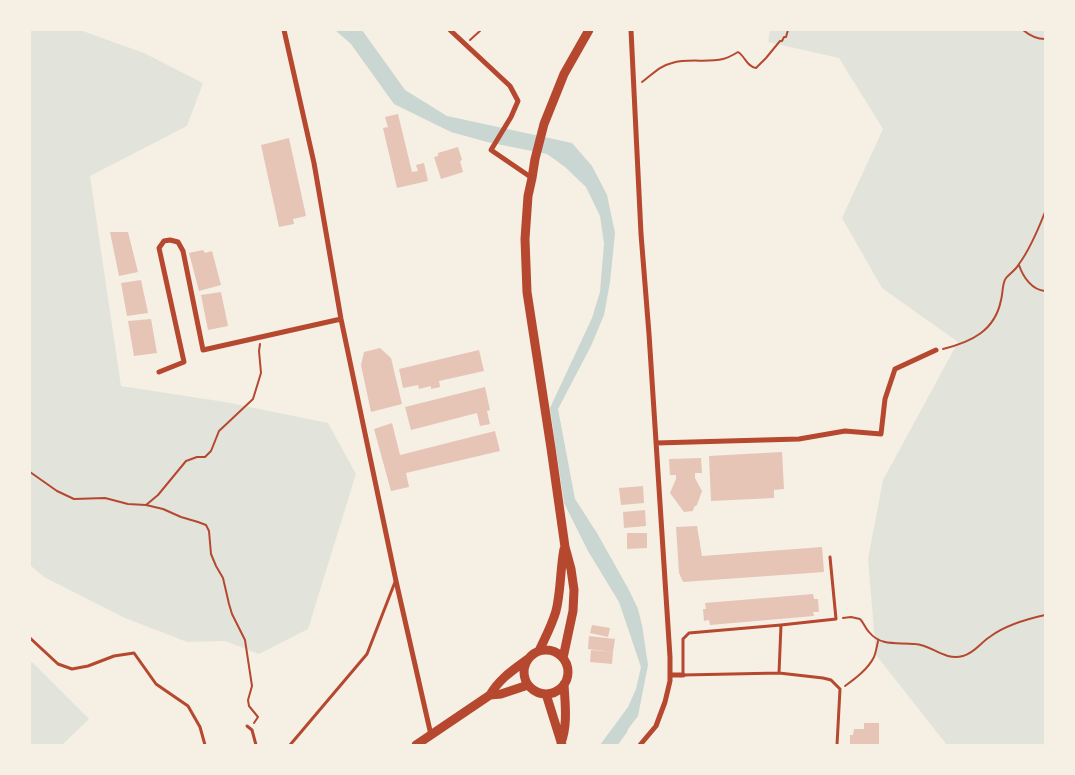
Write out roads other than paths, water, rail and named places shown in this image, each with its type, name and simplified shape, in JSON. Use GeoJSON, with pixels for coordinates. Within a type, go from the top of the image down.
{"type":"FeatureCollection","features":[{"type":"Feature","properties":{"kind":"main road"},"geometry":{"type":"LineString","coordinates":[[563,658],[573,610],[574,590],[565,547],[527,292],[525,240],[528,196],[544,124],[564,74],[589,30]]}},
{"type":"Feature","properties":{"kind":"main road"},"geometry":{"type":"LineString","coordinates":[[538,651],[556,612],[561,564],[565,547]]}},
{"type":"Feature","properties":{"kind":"main road"},"geometry":{"type":"LineString","coordinates":[[545,649],[552,650],[563,658],[567,664],[568,671],[564,684],[559,689],[546,694],[539,693],[533,690],[524,679],[524,665],[532,654],[545,649]]}},
{"type":"Feature","properties":{"kind":"main road"},"geometry":{"type":"LineString","coordinates":[[416,745],[490,695],[505,676],[528,659]]}},
{"type":"Feature","properties":{"kind":"main road"},"geometry":{"type":"LineString","coordinates":[[562,744],[566,717],[564,684]]}},
{"type":"Feature","properties":{"kind":"main road"},"geometry":{"type":"LineString","coordinates":[[490,695],[500,694],[528,685]]}},
{"type":"Feature","properties":{"kind":"main road"},"geometry":{"type":"LineString","coordinates":[[546,694],[562,744]]}},
{"type":"Feature","properties":{"kind":"street"},"geometry":{"type":"LineString","coordinates":[[284,30],[314,163],[341,319],[430,735]]}},
{"type":"Feature","properties":{"kind":"street"},"geometry":{"type":"LineString","coordinates":[[450,30],[510,86],[518,102],[491,150],[532,178]]}},
{"type":"Feature","properties":{"kind":"street"},"geometry":{"type":"LineString","coordinates":[[631,30],[641,234],[670,657],[670,681],[665,702],[656,726],[640,745]]}},
{"type":"Feature","properties":{"kind":"street"},"geometry":{"type":"LineString","coordinates":[[159,372],[184,362],[159,248],[164,241],[178,242],[183,251],[203,350],[341,319]]}},
{"type":"Feature","properties":{"kind":"street"},"geometry":{"type":"LineString","coordinates":[[656,443],[799,439],[845,431],[881,434],[885,399],[895,369],[936,350]]}},
{"type":"Feature","properties":{"kind":"street"},"geometry":{"type":"LineString","coordinates":[[670,675],[683,675]]}},
{"type":"Feature","properties":{"kind":"lane"},"geometry":{"type":"LineString","coordinates":[[830,557],[836,619],[689,633],[683,639],[683,675],[779,673],[831,680],[840,689],[837,745]]}},
{"type":"Feature","properties":{"kind":"lane"},"geometry":{"type":"LineString","coordinates":[[290,745],[367,654],[396,581]]}},
{"type":"Feature","properties":{"kind":"lane"},"geometry":{"type":"LineString","coordinates":[[779,673],[781,625]]}},
{"type":"Feature","properties":{"kind":"lane"},"geometry":{"type":"LineString","coordinates":[[30,638],[58,664],[72,669],[88,666],[114,656],[134,653],[156,684],[188,706],[200,727],[205,745]]}},
{"type":"Feature","properties":{"kind":"lane"},"geometry":{"type":"LineString","coordinates":[[247,726],[252,730],[256,745]]}},
{"type":"Feature","properties":{"kind":"waterway"},"geometry":{"type":"LineString","coordinates":[[616,745],[626,731]]}}]}
